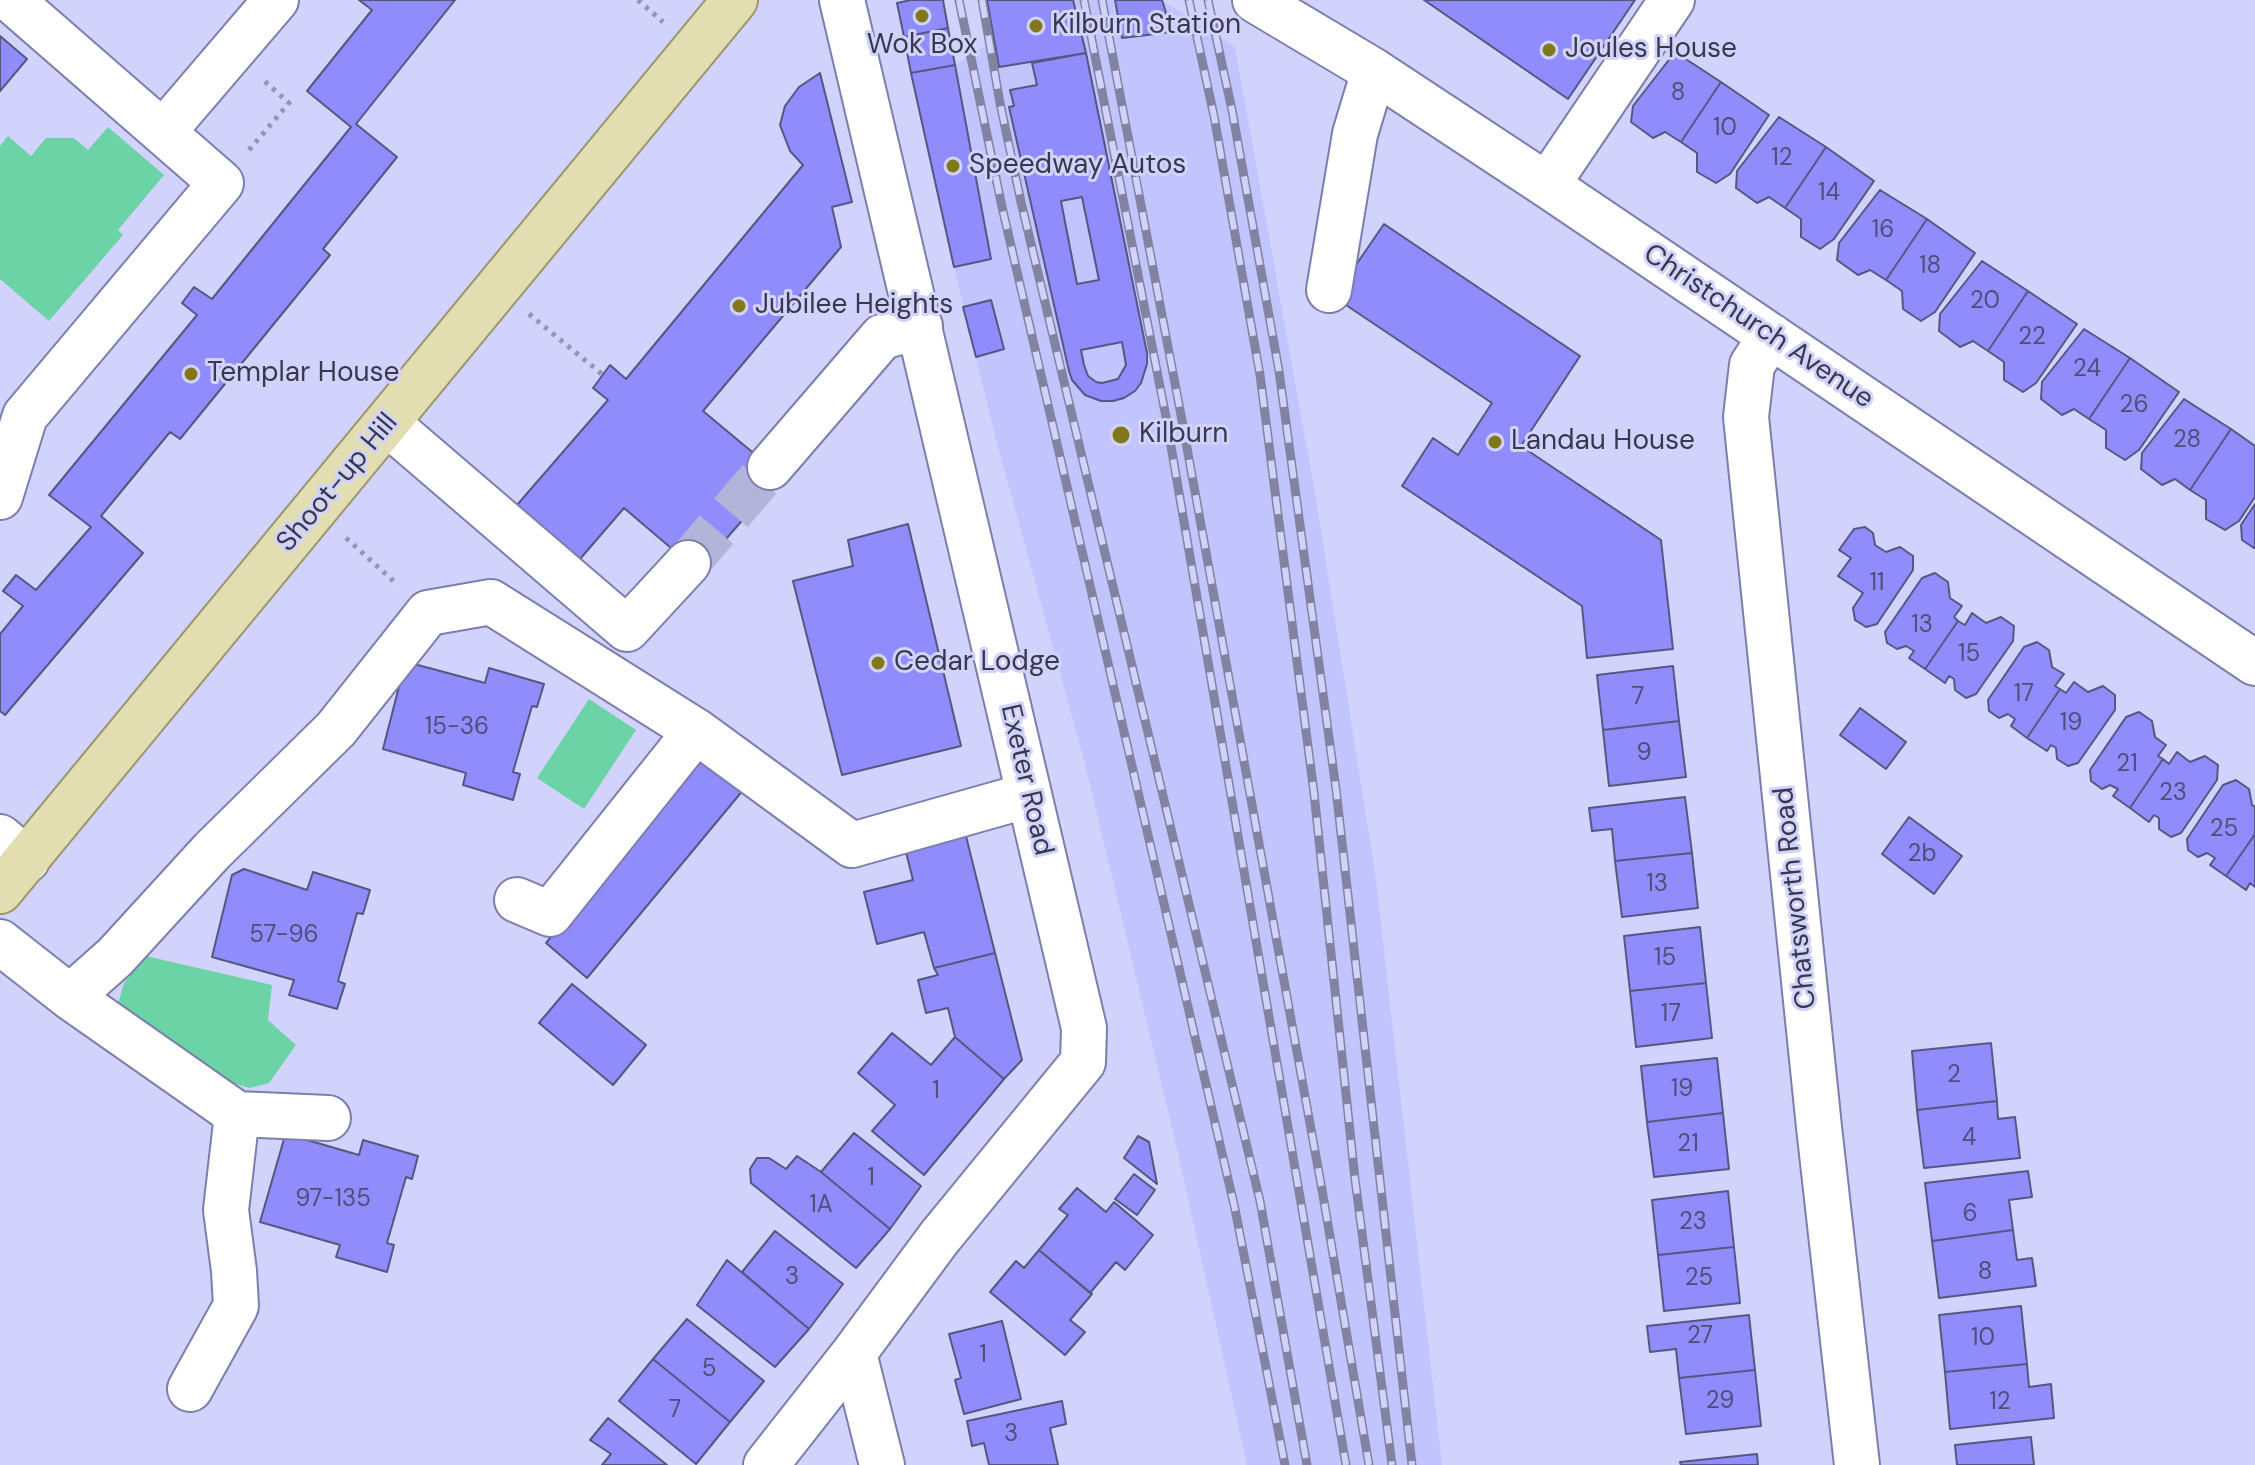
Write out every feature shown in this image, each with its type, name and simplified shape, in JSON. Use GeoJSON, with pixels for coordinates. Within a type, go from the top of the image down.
{"type":"FeatureCollection","features":[{"type":"Feature","properties":{"kind":"main road","name":"Shoot-up Hill"},"geometry":{"type":"LineString","coordinates":[[9,863],[313,512],[735,0]]}},
{"type":"Feature","properties":{"kind":"street"},"geometry":{"type":"LineString","coordinates":[[0,497],[13,404],[221,183],[11,0]]}},
{"type":"Feature","properties":{"kind":"street"},"geometry":{"type":"LineString","coordinates":[[163,132],[276,0]]}},
{"type":"Feature","properties":{"kind":"street","name":"Exeter Road"},"geometry":{"type":"LineString","coordinates":[[766,1465],[939,1238],[1083,1062],[1084,1028],[842,0]]}},
{"type":"Feature","properties":{"kind":"street"},"geometry":{"type":"LineString","coordinates":[[1547,185],[1672,0]]}},
{"type":"Feature","properties":{"kind":"street","name":"Christchurch Avenue"},"geometry":{"type":"LineString","coordinates":[[1260,2],[1374,71],[1547,185],[2255,663]]}},
{"type":"Feature","properties":{"kind":"street"},"geometry":{"type":"LineString","coordinates":[[1329,290],[1355,134],[1374,71]]}},
{"type":"Feature","properties":{"kind":"street"},"geometry":{"type":"LineString","coordinates":[[770,467],[882,337],[920,326]]}},
{"type":"Feature","properties":{"kind":"street","name":"Chatsworth Road"},"geometry":{"type":"LineString","coordinates":[[1771,336],[1752,365],[1746,417],[1857,1465]]}},
{"type":"Feature","properties":{"kind":"street"},"geometry":{"type":"LineString","coordinates":[[387,423],[627,629],[688,563]]}},
{"type":"Feature","properties":{"kind":"street"},"geometry":{"type":"LineString","coordinates":[[70,997],[115,957],[212,851],[336,729],[428,613],[491,602],[696,731],[852,845],[1029,795]]}},
{"type":"Feature","properties":{"kind":"street"},"geometry":{"type":"LineString","coordinates":[[517,900],[550,914],[696,731]]}},
{"type":"Feature","properties":{"kind":"street"},"geometry":{"type":"LineString","coordinates":[[0,942],[70,997],[237,1114],[328,1118]]}},
{"type":"Feature","properties":{"kind":"street"},"geometry":{"type":"LineString","coordinates":[[190,1389],[236,1306],[226,1210],[237,1114]]}},
{"type":"Feature","properties":{"kind":"street"},"geometry":{"type":"LineString","coordinates":[[854,1353],[882,1465]]}},
{"type":"Feature","properties":{"kind":"path"},"geometry":{"type":"LineString","coordinates":[[221,183],[289,103],[258,75]]}},
{"type":"Feature","properties":{"kind":"path"},"geometry":{"type":"LineString","coordinates":[[499,287],[603,375]]}},
{"type":"Feature","properties":{"kind":"path"},"geometry":{"type":"LineString","coordinates":[[313,512],[360,549],[428,613]]}},
{"type":"Feature","properties":{"kind":"shaded area"},"geometry":{"type":"Polygon","coordinates":[[[1058,0],[1162,0],[1235,47],[1316,499],[1376,879],[1442,1465],[1247,1465],[1177,1149],[1086,768],[994,432],[954,267],[960,98],[955,65],[1058,0]]]}},
{"type":"Feature","properties":{"kind":"green space"},"geometry":{"type":"Polygon","coordinates":[[[108,127],[164,175],[118,230],[123,235],[49,321],[0,279],[0,146],[8,136],[31,156],[46,138],[74,138],[88,150],[108,127]]]}},
{"type":"Feature","properties":{"kind":"green space"},"geometry":{"type":"Polygon","coordinates":[[[589,699],[636,730],[584,809],[537,778],[589,699]]]}},
{"type":"Feature","properties":{"kind":"green space"},"geometry":{"type":"Polygon","coordinates":[[[146,956],[272,985],[268,1020],[296,1045],[269,1083],[250,1088],[232,1083],[115,1014],[124,983],[146,956]]]}},
{"type":"Feature","properties":{"kind":"building","name":"Templar House"},"geometry":{"type":"Polygon","coordinates":[[[359,0],[455,0],[356,124],[397,157],[323,249],[330,255],[180,439],[170,432],[101,516],[143,553],[5,715],[0,711],[0,634],[23,606],[3,591],[16,575],[36,590],[91,527],[49,495],[197,315],[182,303],[194,287],[212,299],[351,127],[307,91],[372,10],[359,0]]]}},
{"type":"Feature","properties":{"kind":"building","name":"Wok Box"},"geometry":{"type":"Polygon","coordinates":[[[943,0],[948,28],[904,37],[897,3],[943,0]]]}},
{"type":"Feature","properties":{"kind":"building","name":"Kilburn Station"},"geometry":{"type":"Polygon","coordinates":[[[987,0],[1073,0],[1086,53],[999,67],[987,0]]]}},
{"type":"Feature","properties":{"kind":"building"},"geometry":{"type":"Polygon","coordinates":[[[1115,0],[1162,0],[1172,32],[1122,38],[1115,0]]]}},
{"type":"Feature","properties":{"kind":"building","name":"Joules House"},"geometry":{"type":"Polygon","coordinates":[[[1424,0],[1635,0],[1568,99],[1424,0]]]}},
{"type":"Feature","properties":{"kind":"building"},"geometry":{"type":"Polygon","coordinates":[[[948,28],[955,65],[911,73],[904,37],[948,28]]]}},
{"type":"Feature","properties":{"kind":"building"},"geometry":{"type":"Polygon","coordinates":[[[0,36],[27,59],[0,91],[0,36]]]}},
{"type":"Feature","properties":{"kind":"building"},"geometry":{"type":"Polygon","coordinates":[[[1675,52],[1721,82],[1681,142],[1665,132],[1653,138],[1631,122],[1633,106],[1675,52]]]}},
{"type":"Feature","properties":{"kind":"building"},"geometry":{"type":"Polygon","coordinates":[[[1086,53],[1147,353],[1141,383],[1135,391],[1113,401],[1101,401],[1085,395],[1072,380],[1009,107],[1014,106],[1010,90],[1037,85],[1032,63],[1086,53]]]}},
{"type":"Feature","properties":{"kind":"building","name":"Speedway Autos"},"geometry":{"type":"Polygon","coordinates":[[[955,65],[991,259],[954,267],[911,73],[955,65]]]}},
{"type":"Feature","properties":{"kind":"building","name":"Jubilee Heights"},"geometry":{"type":"Polygon","coordinates":[[[820,73],[852,202],[832,207],[841,247],[703,411],[781,476],[698,571],[624,508],[580,559],[517,505],[608,400],[593,388],[610,365],[626,379],[803,165],[790,151],[780,125],[785,106],[799,87],[820,73]]]}},
{"type":"Feature","properties":{"kind":"building"},"geometry":{"type":"Polygon","coordinates":[[[1721,82],[1769,115],[1730,174],[1716,183],[1697,172],[1697,153],[1681,142],[1721,82]]]}},
{"type":"Feature","properties":{"kind":"building"},"geometry":{"type":"Polygon","coordinates":[[[1779,117],[1826,147],[1785,208],[1769,197],[1757,203],[1736,188],[1737,171],[1779,117]]]}},
{"type":"Feature","properties":{"kind":"building"},"geometry":{"type":"Polygon","coordinates":[[[1826,147],[1874,181],[1834,239],[1820,249],[1801,237],[1801,219],[1785,208],[1826,147]]]}},
{"type":"Feature","properties":{"kind":"building"},"geometry":{"type":"Polygon","coordinates":[[[1880,190],[1927,219],[1886,280],[1870,270],[1858,275],[1837,260],[1839,243],[1880,190]]]}},
{"type":"Feature","properties":{"kind":"building"},"geometry":{"type":"Polygon","coordinates":[[[1082,197],[1099,280],[1077,284],[1061,201],[1082,197]]]}},
{"type":"Feature","properties":{"kind":"building"},"geometry":{"type":"Polygon","coordinates":[[[1927,219],[1975,253],[1935,312],[1921,321],[1903,309],[1902,291],[1886,280],[1927,219]]]}},
{"type":"Feature","properties":{"kind":"building","name":"Landau House"},"geometry":{"type":"Polygon","coordinates":[[[1384,224],[1580,356],[1521,446],[1661,540],[1673,649],[1587,658],[1582,606],[1402,486],[1433,438],[1458,455],[1492,403],[1334,297],[1384,224]]]}},
{"type":"Feature","properties":{"kind":"building"},"geometry":{"type":"Polygon","coordinates":[[[1982,261],[2028,291],[1988,351],[1973,341],[1960,347],[1939,331],[1940,314],[1982,261]]]}},
{"type":"Feature","properties":{"kind":"building"},"geometry":{"type":"Polygon","coordinates":[[[2028,291],[2077,324],[2036,383],[2023,392],[2004,380],[2004,362],[1988,351],[2028,291]]]}},
{"type":"Feature","properties":{"kind":"building"},"geometry":{"type":"Polygon","coordinates":[[[991,300],[1004,349],[976,357],[963,307],[991,300]]]}},
{"type":"Feature","properties":{"kind":"building"},"geometry":{"type":"Polygon","coordinates":[[[2084,329],[2130,358],[2089,419],[2074,409],[2062,415],[2041,399],[2042,382],[2084,329]]]}},
{"type":"Feature","properties":{"kind":"building"},"geometry":{"type":"Polygon","coordinates":[[[1122,342],[1126,365],[1118,379],[1102,383],[1088,376],[1081,350],[1122,342]]]}},
{"type":"Feature","properties":{"kind":"building"},"geometry":{"type":"Polygon","coordinates":[[[2130,358],[2179,392],[2139,450],[2125,460],[2106,448],[2106,430],[2089,419],[2130,358]]]}},
{"type":"Feature","properties":{"kind":"building"},"geometry":{"type":"Polygon","coordinates":[[[2184,399],[2231,429],[2190,490],[2175,479],[2162,485],[2141,469],[2142,453],[2184,399]]]}},
{"type":"Feature","properties":{"kind":"building"},"geometry":{"type":"Polygon","coordinates":[[[2231,429],[2255,446],[2255,497],[2239,521],[2225,530],[2206,519],[2206,500],[2190,490],[2231,429]]]}},
{"type":"Feature","properties":{"kind":"building"},"geometry":{"type":"Polygon","coordinates":[[[2255,504],[2254,548],[2242,540],[2241,525],[2255,504]]]}},
{"type":"Feature","properties":{"kind":"building","name":"Cedar Lodge"},"geometry":{"type":"Polygon","coordinates":[[[908,524],[961,746],[842,775],[793,581],[853,566],[848,540],[908,524]]]}},
{"type":"Feature","properties":{"kind":"building"},"geometry":{"type":"Polygon","coordinates":[[[1865,527],[1873,533],[1875,545],[1886,552],[1900,547],[1913,556],[1913,570],[1877,624],[1866,627],[1855,620],[1853,608],[1863,593],[1838,576],[1851,558],[1839,550],[1854,529],[1865,527]]]}},
{"type":"Feature","properties":{"kind":"building"},"geometry":{"type":"Polygon","coordinates":[[[1935,573],[1948,582],[1950,598],[1962,606],[1954,617],[1958,621],[1925,669],[1909,658],[1914,651],[1906,646],[1897,649],[1887,643],[1885,632],[1922,578],[1935,573]]]}},
{"type":"Feature","properties":{"kind":"building"},"geometry":{"type":"Polygon","coordinates":[[[1972,613],[1986,623],[2001,617],[2014,626],[2013,641],[1976,694],[1966,698],[1955,690],[1954,679],[1949,676],[1945,683],[1925,669],[1958,621],[1965,625],[1972,613]]]}},
{"type":"Feature","properties":{"kind":"building"},"geometry":{"type":"Polygon","coordinates":[[[2037,642],[2049,650],[2052,667],[2064,674],[2055,686],[2060,689],[2027,738],[2011,726],[2015,719],[2008,714],[1999,718],[1989,711],[1988,700],[2024,647],[2037,642]]]}},
{"type":"Feature","properties":{"kind":"building"},"geometry":{"type":"Polygon","coordinates":[[[414,664],[485,683],[489,668],[544,684],[537,707],[532,706],[513,772],[520,774],[513,800],[463,785],[466,773],[383,749],[404,667],[414,664]]]}},
{"type":"Feature","properties":{"kind":"building"},"geometry":{"type":"Polygon","coordinates":[[[1673,666],[1679,721],[1603,730],[1597,675],[1673,666]]]}},
{"type":"Feature","properties":{"kind":"building"},"geometry":{"type":"Polygon","coordinates":[[[2074,682],[2088,692],[2103,686],[2115,695],[2115,710],[2078,763],[2068,766],[2057,759],[2056,748],[2051,745],[2047,751],[2027,738],[2060,689],[2066,693],[2074,682]]]}},
{"type":"Feature","properties":{"kind":"building"},"geometry":{"type":"Polygon","coordinates":[[[1860,708],[1906,742],[1886,769],[1840,735],[1860,708]]]}},
{"type":"Feature","properties":{"kind":"building"},"geometry":{"type":"Polygon","coordinates":[[[2139,712],[2152,721],[2155,737],[2166,745],[2158,756],[2163,759],[2130,808],[2113,796],[2118,789],[2110,785],[2102,789],[2091,781],[2090,770],[2126,717],[2139,712]]]}},
{"type":"Feature","properties":{"kind":"building"},"geometry":{"type":"Polygon","coordinates":[[[1679,721],[1686,777],[1609,786],[1603,730],[1679,721]]]}},
{"type":"Feature","properties":{"kind":"building"},"geometry":{"type":"Polygon","coordinates":[[[2177,752],[2190,762],[2205,756],[2218,765],[2217,780],[2181,833],[2171,837],[2159,829],[2159,818],[2154,815],[2149,822],[2130,808],[2163,759],[2169,764],[2177,752]]]}},
{"type":"Feature","properties":{"kind":"building"},"geometry":{"type":"Polygon","coordinates":[[[702,755],[744,789],[587,978],[546,943],[702,755]]]}},
{"type":"Feature","properties":{"kind":"building"},"geometry":{"type":"Polygon","coordinates":[[[2236,780],[2249,789],[2255,807],[2255,834],[2226,876],[2210,865],[2215,858],[2207,853],[2198,857],[2188,850],[2187,839],[2223,785],[2236,780]]]}},
{"type":"Feature","properties":{"kind":"building"},"geometry":{"type":"Polygon","coordinates":[[[1685,797],[1692,853],[1615,861],[1612,829],[1592,831],[1589,808],[1685,797]]]}},
{"type":"Feature","properties":{"kind":"building"},"geometry":{"type":"Polygon","coordinates":[[[1909,817],[1962,856],[1934,894],[1882,854],[1909,817]]]}},
{"type":"Feature","properties":{"kind":"building"},"geometry":{"type":"Polygon","coordinates":[[[965,832],[995,953],[934,968],[924,932],[877,944],[864,892],[913,880],[905,848],[965,832]]]}},
{"type":"Feature","properties":{"kind":"building"},"geometry":{"type":"Polygon","coordinates":[[[2255,834],[2255,887],[2250,883],[2246,890],[2226,876],[2255,834]]]}},
{"type":"Feature","properties":{"kind":"building"},"geometry":{"type":"Polygon","coordinates":[[[1692,853],[1698,908],[1622,917],[1615,861],[1692,853]]]}},
{"type":"Feature","properties":{"kind":"building"},"geometry":{"type":"Polygon","coordinates":[[[244,869],[307,890],[313,872],[370,890],[363,914],[357,913],[338,981],[345,984],[337,1009],[289,995],[294,980],[212,957],[232,875],[244,869]]]}},
{"type":"Feature","properties":{"kind":"building"},"geometry":{"type":"Polygon","coordinates":[[[1700,927],[1706,983],[1630,991],[1624,936],[1700,927]]]}},
{"type":"Feature","properties":{"kind":"building"},"geometry":{"type":"Polygon","coordinates":[[[995,953],[1022,1060],[1004,1079],[955,1037],[948,1008],[926,1013],[918,980],[938,975],[934,968],[995,953]]]}},
{"type":"Feature","properties":{"kind":"building"},"geometry":{"type":"Polygon","coordinates":[[[1706,983],[1712,1038],[1636,1047],[1630,991],[1706,983]]]}},
{"type":"Feature","properties":{"kind":"building"},"geometry":{"type":"Polygon","coordinates":[[[572,984],[646,1045],[613,1085],[539,1023],[572,984]]]}},
{"type":"Feature","properties":{"kind":"building"},"geometry":{"type":"Polygon","coordinates":[[[892,1033],[931,1065],[955,1037],[1004,1079],[924,1175],[872,1131],[895,1105],[858,1073],[892,1033]]]}},
{"type":"Feature","properties":{"kind":"building"},"geometry":{"type":"Polygon","coordinates":[[[1991,1043],[1997,1101],[1917,1110],[1912,1051],[1991,1043]]]}},
{"type":"Feature","properties":{"kind":"building"},"geometry":{"type":"Polygon","coordinates":[[[1717,1058],[1723,1113],[1647,1122],[1641,1066],[1717,1058]]]}},
{"type":"Feature","properties":{"kind":"building"},"geometry":{"type":"Polygon","coordinates":[[[1997,1101],[1998,1119],[2015,1117],[2020,1158],[1924,1168],[1917,1110],[1997,1101]]]}},
{"type":"Feature","properties":{"kind":"building"},"geometry":{"type":"Polygon","coordinates":[[[1723,1113],[1729,1169],[1654,1177],[1647,1122],[1723,1113]]]}},
{"type":"Feature","properties":{"kind":"building"},"geometry":{"type":"Polygon","coordinates":[[[854,1133],[921,1186],[890,1229],[821,1172],[854,1133]]]}},
{"type":"Feature","properties":{"kind":"building"},"geometry":{"type":"Polygon","coordinates":[[[293,1136],[359,1155],[363,1140],[418,1156],[412,1179],[406,1177],[387,1243],[394,1245],[387,1272],[336,1257],[340,1245],[260,1222],[284,1139],[293,1136]]]}},
{"type":"Feature","properties":{"kind":"building"},"geometry":{"type":"Polygon","coordinates":[[[1138,1136],[1149,1142],[1157,1184],[1124,1158],[1138,1136]]]}},
{"type":"Feature","properties":{"kind":"building"},"geometry":{"type":"Polygon","coordinates":[[[797,1156],[890,1229],[856,1268],[751,1183],[750,1169],[757,1158],[769,1158],[786,1169],[797,1156]]]}},
{"type":"Feature","properties":{"kind":"building"},"geometry":{"type":"Polygon","coordinates":[[[2028,1171],[2032,1197],[2009,1200],[2013,1230],[1932,1241],[1925,1183],[2028,1171]]]}},
{"type":"Feature","properties":{"kind":"building"},"geometry":{"type":"Polygon","coordinates":[[[1134,1174],[1155,1190],[1137,1215],[1115,1199],[1134,1174]]]}},
{"type":"Feature","properties":{"kind":"building"},"geometry":{"type":"Polygon","coordinates":[[[1077,1188],[1106,1212],[1114,1202],[1153,1235],[1125,1270],[1116,1262],[1090,1293],[1039,1250],[1068,1215],[1059,1209],[1077,1188]]]}},
{"type":"Feature","properties":{"kind":"building"},"geometry":{"type":"Polygon","coordinates":[[[1728,1191],[1734,1247],[1658,1255],[1652,1200],[1728,1191]]]}},
{"type":"Feature","properties":{"kind":"building"},"geometry":{"type":"Polygon","coordinates":[[[2013,1230],[2017,1260],[2032,1258],[2036,1286],[1939,1298],[1932,1241],[2013,1230]]]}},
{"type":"Feature","properties":{"kind":"building"},"geometry":{"type":"Polygon","coordinates":[[[775,1231],[843,1284],[809,1329],[742,1272],[775,1231]]]}},
{"type":"Feature","properties":{"kind":"building"},"geometry":{"type":"Polygon","coordinates":[[[1734,1247],[1740,1303],[1664,1311],[1658,1255],[1734,1247]]]}},
{"type":"Feature","properties":{"kind":"building"},"geometry":{"type":"Polygon","coordinates":[[[1039,1250],[1092,1294],[1070,1320],[1085,1332],[1065,1355],[990,1292],[1016,1261],[1024,1268],[1039,1250]]]}},
{"type":"Feature","properties":{"kind":"building"},"geometry":{"type":"Polygon","coordinates":[[[727,1260],[809,1329],[775,1367],[697,1305],[727,1260]]]}},
{"type":"Feature","properties":{"kind":"building"},"geometry":{"type":"Polygon","coordinates":[[[2021,1306],[2027,1364],[1945,1372],[1939,1315],[2021,1306]]]}},
{"type":"Feature","properties":{"kind":"building"},"geometry":{"type":"Polygon","coordinates":[[[1749,1315],[1755,1370],[1679,1378],[1676,1349],[1650,1352],[1647,1326],[1749,1315]]]}},
{"type":"Feature","properties":{"kind":"building"},"geometry":{"type":"Polygon","coordinates":[[[687,1319],[764,1381],[730,1422],[653,1359],[687,1319]]]}},
{"type":"Feature","properties":{"kind":"building"},"geometry":{"type":"Polygon","coordinates":[[[1002,1321],[1021,1399],[964,1414],[955,1380],[961,1378],[949,1334],[1002,1321]]]}},
{"type":"Feature","properties":{"kind":"building"},"geometry":{"type":"Polygon","coordinates":[[[653,1359],[730,1422],[696,1464],[619,1401],[653,1359]]]}},
{"type":"Feature","properties":{"kind":"building"},"geometry":{"type":"Polygon","coordinates":[[[2027,1364],[2029,1387],[2051,1384],[2054,1418],[1950,1429],[1945,1372],[2027,1364]]]}},
{"type":"Feature","properties":{"kind":"building"},"geometry":{"type":"Polygon","coordinates":[[[1755,1370],[1761,1426],[1686,1434],[1679,1378],[1755,1370]]]}},
{"type":"Feature","properties":{"kind":"building"},"geometry":{"type":"Polygon","coordinates":[[[1062,1401],[1066,1424],[1050,1428],[1058,1465],[989,1465],[984,1443],[972,1446],[967,1421],[1062,1401]]]}},
{"type":"Feature","properties":{"kind":"building"},"geometry":{"type":"Polygon","coordinates":[[[608,1418],[667,1465],[602,1465],[611,1454],[590,1440],[608,1418]]]}},
{"type":"Feature","properties":{"kind":"building"},"geometry":{"type":"Polygon","coordinates":[[[2031,1437],[2034,1465],[1957,1465],[1955,1445],[2031,1437]]]}},
{"type":"Feature","properties":{"kind":"building"},"geometry":{"type":"Polygon","coordinates":[[[1757,1454],[1758,1465],[1681,1465],[1680,1462],[1757,1454]]]}},
{"type":"Feature","properties":{"kind":"tunnel"},"geometry":{"type":"LineString","coordinates":[[688,563],[770,467]]}},
{"type":"Feature","properties":{"kind":"railway"},"geometry":{"type":"LineString","coordinates":[[959,0],[1002,207],[1235,1209],[1285,1465]]}},
{"type":"Feature","properties":{"kind":"railway"},"geometry":{"type":"LineString","coordinates":[[982,0],[1021,202],[1260,1201],[1307,1465]]}},
{"type":"Feature","properties":{"kind":"railway"},"geometry":{"type":"LineString","coordinates":[[1084,0],[1166,417],[1346,1465]]}},
{"type":"Feature","properties":{"kind":"railway"},"geometry":{"type":"LineString","coordinates":[[1102,0],[1181,415],[1369,1465]]}},
{"type":"Feature","properties":{"kind":"railway"},"geometry":{"type":"LineString","coordinates":[[1189,0],[1214,116],[1260,375],[1314,793],[1355,1179],[1392,1465]]}},
{"type":"Feature","properties":{"kind":"railway"},"geometry":{"type":"LineString","coordinates":[[1208,0],[1232,110],[1279,371],[1336,789],[1412,1465]]}},
{"type":"Feature","properties":{"kind":"place","name":"Wok Box"},"geometry":{"type":"Point","coordinates":[922,16]}},
{"type":"Feature","properties":{"kind":"place","name":"Kilburn Station"},"geometry":{"type":"Point","coordinates":[1036,26]}},
{"type":"Feature","properties":{"kind":"place","name":"Joules House"},"geometry":{"type":"Point","coordinates":[1549,50]}},
{"type":"Feature","properties":{"kind":"place","name":"Speedway Autos"},"geometry":{"type":"Point","coordinates":[953,166]}},
{"type":"Feature","properties":{"kind":"place","name":"Jubilee Heights"},"geometry":{"type":"Point","coordinates":[739,306]}},
{"type":"Feature","properties":{"kind":"place","name":"Templar House"},"geometry":{"type":"Point","coordinates":[191,374]}},
{"type":"Feature","properties":{"kind":"place","name":"Kilburn"},"geometry":{"type":"Point","coordinates":[1121,435]}},
{"type":"Feature","properties":{"kind":"place","name":"Landau House"},"geometry":{"type":"Point","coordinates":[1495,442]}},
{"type":"Feature","properties":{"kind":"place","name":"Cedar Lodge"},"geometry":{"type":"Point","coordinates":[878,663]}}]}
